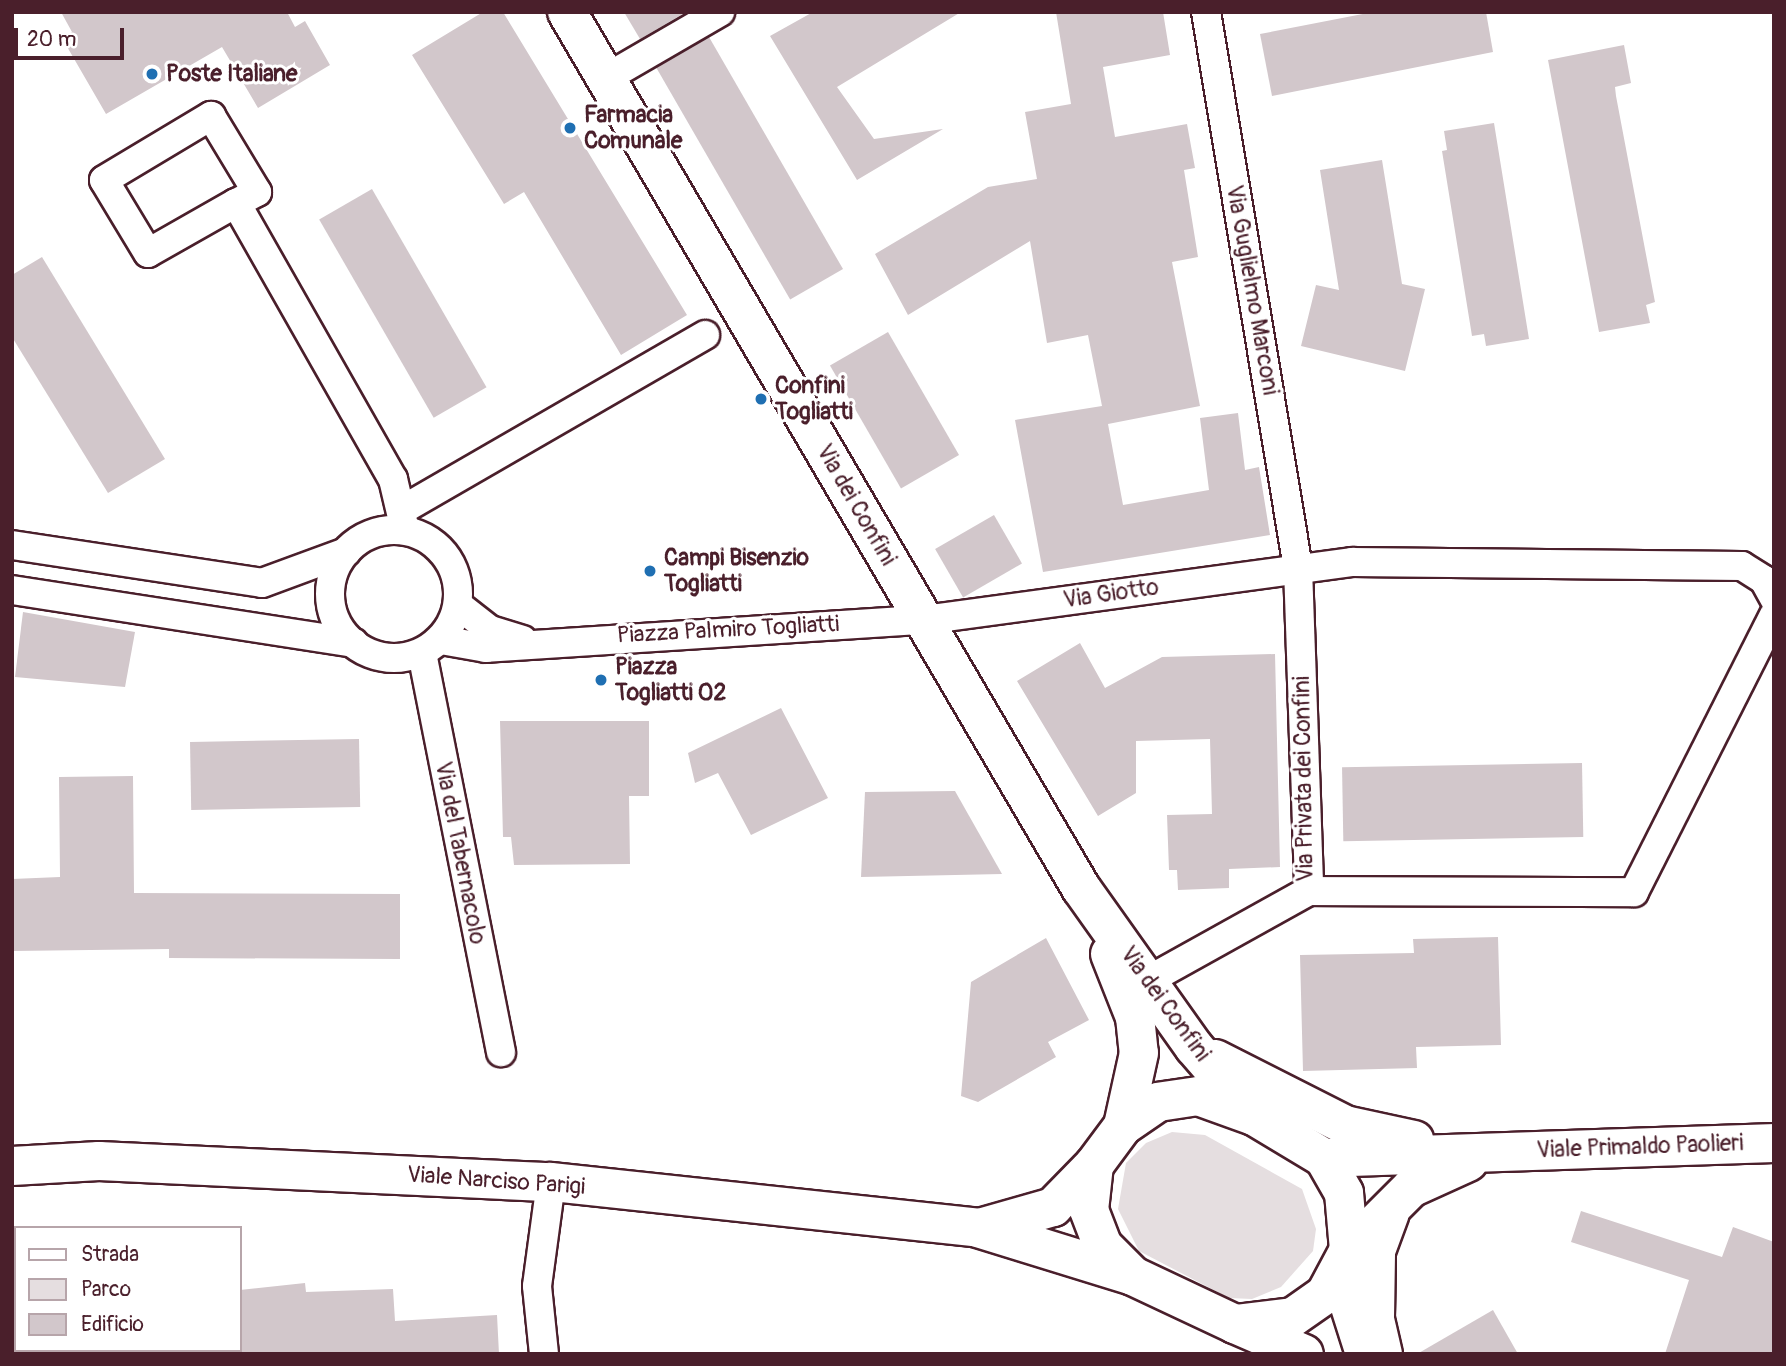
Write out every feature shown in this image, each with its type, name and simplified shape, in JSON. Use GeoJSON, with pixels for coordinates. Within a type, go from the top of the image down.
{"type":"FeatureCollection","features":[{"type":"Feature","properties":{"kind":"main road","name":"Via dei Confini"},"geometry":{"type":"LineString","coordinates":[[567,12],[1082,888],[1194,1047],[1254,1116]]}},
{"type":"Feature","properties":{"kind":"main road","name":"Via dei Confini"},"geometry":{"type":"LineString","coordinates":[[1082,888],[1135,1017],[1139,1053],[1123,1126],[1094,1165]]}},
{"type":"Feature","properties":{"kind":"main road"},"geometry":{"type":"LineString","coordinates":[[1194,1047],[1345,1125],[1507,1150]]}},
{"type":"Feature","properties":{"kind":"main road","name":"Via dei Confini"},"geometry":{"type":"LineString","coordinates":[[1123,1126],[1179,1096],[1217,1100],[1254,1116],[1324,1158],[1344,1193],[1344,1261],[1364,1354]]}},
{"type":"Feature","properties":{"kind":"main road","name":"Viale Primaldo Paolieri"},"geometry":{"type":"LineString","coordinates":[[1324,1158],[1774,1143]]}},
{"type":"Feature","properties":{"kind":"main road","name":"Viale Primaldo Paolieri"},"geometry":{"type":"LineString","coordinates":[[1344,1261],[1395,1201],[1438,1173],[1507,1150]]}},
{"type":"Feature","properties":{"kind":"main road","name":"Viale Narciso Parigi"},"geometry":{"type":"LineString","coordinates":[[12,1166],[99,1161],[551,1182],[978,1228],[1133,1276]]}},
{"type":"Feature","properties":{"kind":"main road"},"geometry":{"type":"LineString","coordinates":[[1094,1165],[1089,1192],[1094,1228],[1116,1263],[1133,1276],[1304,1354]]}},
{"type":"Feature","properties":{"kind":"main road","name":"Viale Narciso Parigi"},"geometry":{"type":"LineString","coordinates":[[978,1228],[1053,1207],[1094,1165]]}},
{"type":"Feature","properties":{"kind":"main road"},"geometry":{"type":"LineString","coordinates":[[1383,1354],[1375,1318],[1376,1251],[1395,1201]]}},
{"type":"Feature","properties":{"kind":"main road"},"geometry":{"type":"LineString","coordinates":[[1235,1324],[1293,1317],[1325,1295],[1344,1261]]}},
{"type":"Feature","properties":{"kind":"street"},"geometry":{"type":"LineString","coordinates":[[606,78],[720,12]]}},
{"type":"Feature","properties":{"kind":"street","name":"Via Guglielmo Marconi"},"geometry":{"type":"LineString","coordinates":[[1206,12],[1298,568]]}},
{"type":"Feature","properties":{"kind":"street"},"geometry":{"type":"LineString","coordinates":[[211,116],[257,192],[236,203],[148,253],[104,180],[211,116]]}},
{"type":"Feature","properties":{"kind":"street"},"geometry":{"type":"LineString","coordinates":[[236,203],[383,459],[404,520],[445,557],[458,605],[490,630],[532,641]]}},
{"type":"Feature","properties":{"kind":"street"},"geometry":{"type":"LineString","coordinates":[[12,545],[262,583],[346,552],[369,535],[404,520],[705,335]]}},
{"type":"Feature","properties":{"kind":"street"},"geometry":{"type":"LineString","coordinates":[[346,552],[329,596],[338,624],[354,643]]}},
{"type":"Feature","properties":{"kind":"street","name":"Via Giotto"},"geometry":{"type":"LineString","coordinates":[[924,620],[1352,562],[1742,566],[1764,580],[1774,598]]}},
{"type":"Feature","properties":{"kind":"street","name":"Via Privata dei Confini"},"geometry":{"type":"LineString","coordinates":[[1147,981],[1310,891],[1298,568]]}},
{"type":"Feature","properties":{"kind":"street"},"geometry":{"type":"LineString","coordinates":[[12,590],[354,643],[394,657],[431,647],[486,648],[532,641]]}},
{"type":"Feature","properties":{"kind":"street"},"geometry":{"type":"LineString","coordinates":[[431,647],[458,605]]}},
{"type":"Feature","properties":{"kind":"street"},"geometry":{"type":"LineString","coordinates":[[1310,891],[1634,892],[1774,615]]}},
{"type":"Feature","properties":{"kind":"street","name":"Piazza Palmiro Togliatti"},"geometry":{"type":"LineString","coordinates":[[532,641],[924,620]]}},
{"type":"Feature","properties":{"kind":"street","name":"Via del Tabernacolo"},"geometry":{"type":"LineString","coordinates":[[431,647],[501,1052]]}},
{"type":"Feature","properties":{"kind":"street"},"geometry":{"type":"LineString","coordinates":[[544,1354],[537,1286],[551,1182]]}},
{"type":"Feature","properties":{"kind":"green space"},"geometry":{"type":"Polygon","coordinates":[[[1172,1132],[1205,1135],[1302,1189],[1316,1229],[1313,1251],[1281,1287],[1252,1299],[1229,1298],[1139,1251],[1118,1209],[1126,1163],[1146,1143],[1172,1132]]]}},
{"type":"Feature","properties":{"kind":"building"},"geometry":{"type":"Polygon","coordinates":[[[61,12],[287,12],[295,27],[305,21],[330,65],[258,108],[222,47],[106,114],[62,38],[72,32],[61,12]]]}},
{"type":"Feature","properties":{"kind":"building"},"geometry":{"type":"Polygon","coordinates":[[[483,12],[503,12],[687,315],[621,355],[524,192],[504,204],[412,55],[483,12]]]}},
{"type":"Feature","properties":{"kind":"building"},"geometry":{"type":"Polygon","coordinates":[[[624,12],[686,12],[640,39],[624,12]]]}},
{"type":"Feature","properties":{"kind":"building"},"geometry":{"type":"Polygon","coordinates":[[[813,12],[961,12],[837,87],[874,139],[943,129],[857,180],[770,36],[813,12]]]}},
{"type":"Feature","properties":{"kind":"building"},"geometry":{"type":"Polygon","coordinates":[[[1056,12],[1163,12],[1170,55],[1103,67],[1115,137],[1187,124],[1195,168],[1184,170],[1198,257],[1172,262],[1200,406],[1108,424],[1123,505],[1209,490],[1200,418],[1238,413],[1245,470],[1259,467],[1270,535],[1043,572],[1015,420],[1102,406],[1088,335],[1047,343],[1030,241],[908,315],[875,254],[988,187],[1037,179],[1025,112],[1071,104],[1056,12]]]}},
{"type":"Feature","properties":{"kind":"building"},"geometry":{"type":"Polygon","coordinates":[[[1373,12],[1486,12],[1493,52],[1272,96],[1260,34],[1373,12]]]}},
{"type":"Feature","properties":{"kind":"building"},"geometry":{"type":"Polygon","coordinates":[[[709,37],[843,269],[790,300],[656,68],[709,37]]]}},
{"type":"Feature","properties":{"kind":"building"},"geometry":{"type":"Polygon","coordinates":[[[1624,45],[1631,83],[1615,87],[1616,96],[1655,302],[1646,305],[1650,323],[1599,332],[1548,60],[1624,45]]]}},
{"type":"Feature","properties":{"kind":"building"},"geometry":{"type":"Polygon","coordinates":[[[1494,123],[1529,339],[1486,346],[1484,334],[1472,336],[1442,151],[1447,150],[1444,131],[1494,123]]]}},
{"type":"Feature","properties":{"kind":"building"},"geometry":{"type":"Polygon","coordinates":[[[1382,160],[1402,284],[1425,289],[1405,371],[1301,346],[1316,285],[1339,290],[1320,170],[1382,160]]]}},
{"type":"Feature","properties":{"kind":"building"},"geometry":{"type":"Polygon","coordinates":[[[372,189],[486,387],[434,418],[319,220],[372,189]]]}},
{"type":"Feature","properties":{"kind":"building"},"geometry":{"type":"Polygon","coordinates":[[[42,257],[165,459],[108,493],[12,337],[12,275],[42,257]]]}},
{"type":"Feature","properties":{"kind":"building"},"geometry":{"type":"Polygon","coordinates":[[[888,332],[959,455],[901,488],[830,366],[888,332]]]}},
{"type":"Feature","properties":{"kind":"building"},"geometry":{"type":"Polygon","coordinates":[[[994,515],[1022,563],[963,597],[935,549],[994,515]]]}},
{"type":"Feature","properties":{"kind":"building"},"geometry":{"type":"Polygon","coordinates":[[[23,612],[135,632],[125,687],[15,677],[23,612]]]}},
{"type":"Feature","properties":{"kind":"building"},"geometry":{"type":"Polygon","coordinates":[[[1080,643],[1105,688],[1162,657],[1275,654],[1280,867],[1229,869],[1229,888],[1178,890],[1177,870],[1169,870],[1167,815],[1212,814],[1210,739],[1136,741],[1136,793],[1098,816],[1017,681],[1080,643]]]}},
{"type":"Feature","properties":{"kind":"building"},"geometry":{"type":"Polygon","coordinates":[[[781,708],[828,798],[751,835],[718,773],[695,783],[688,753],[781,708]]]}},
{"type":"Feature","properties":{"kind":"building"},"geometry":{"type":"Polygon","coordinates":[[[500,721],[649,721],[649,796],[629,796],[630,864],[514,865],[511,837],[503,837],[500,721]]]}},
{"type":"Feature","properties":{"kind":"building"},"geometry":{"type":"Polygon","coordinates":[[[359,739],[360,807],[191,810],[190,742],[359,739]]]}},
{"type":"Feature","properties":{"kind":"building"},"geometry":{"type":"Polygon","coordinates":[[[1582,763],[1583,837],[1343,841],[1342,767],[1582,763]]]}},
{"type":"Feature","properties":{"kind":"building"},"geometry":{"type":"Polygon","coordinates":[[[133,776],[134,893],[400,894],[400,959],[169,958],[169,949],[12,951],[12,879],[60,877],[59,777],[133,776]]]}},
{"type":"Feature","properties":{"kind":"building"},"geometry":{"type":"Polygon","coordinates":[[[955,791],[1002,874],[861,877],[865,792],[955,791]]]}},
{"type":"Feature","properties":{"kind":"building"},"geometry":{"type":"Polygon","coordinates":[[[1498,937],[1501,1045],[1416,1047],[1417,1068],[1303,1071],[1300,955],[1414,953],[1413,939],[1498,937]]]}},
{"type":"Feature","properties":{"kind":"building"},"geometry":{"type":"Polygon","coordinates":[[[1046,938],[1089,1020],[1048,1042],[1056,1057],[978,1102],[961,1096],[971,982],[1046,938]]]}},
{"type":"Feature","properties":{"kind":"building"},"geometry":{"type":"Polygon","coordinates":[[[1581,1211],[1722,1257],[1733,1227],[1774,1242],[1774,1354],[1665,1354],[1689,1280],[1571,1242],[1581,1211]]]}},
{"type":"Feature","properties":{"kind":"building"},"geometry":{"type":"Polygon","coordinates":[[[305,1283],[306,1292],[393,1289],[395,1321],[497,1315],[499,1354],[240,1354],[242,1290],[305,1283]]]}},
{"type":"Feature","properties":{"kind":"building"},"geometry":{"type":"Polygon","coordinates":[[[1493,1310],[1518,1354],[1417,1354],[1493,1310]]]}},
{"type":"Feature","properties":{"kind":"place","name":"Poste Italiane"},"geometry":{"type":"Point","coordinates":[152,74]}},
{"type":"Feature","properties":{"kind":"place","name":"Farmacia Comunale"},"geometry":{"type":"Point","coordinates":[570,128]}},
{"type":"Feature","properties":{"kind":"place","name":"Confini Togliatti"},"geometry":{"type":"Point","coordinates":[761,399]}},
{"type":"Feature","properties":{"kind":"place","name":"Campi Bisenzio Togliatti"},"geometry":{"type":"Point","coordinates":[650,571]}},
{"type":"Feature","properties":{"kind":"place","name":"Piazza Togliatti 02"},"geometry":{"type":"Point","coordinates":[601,680]}}]}
